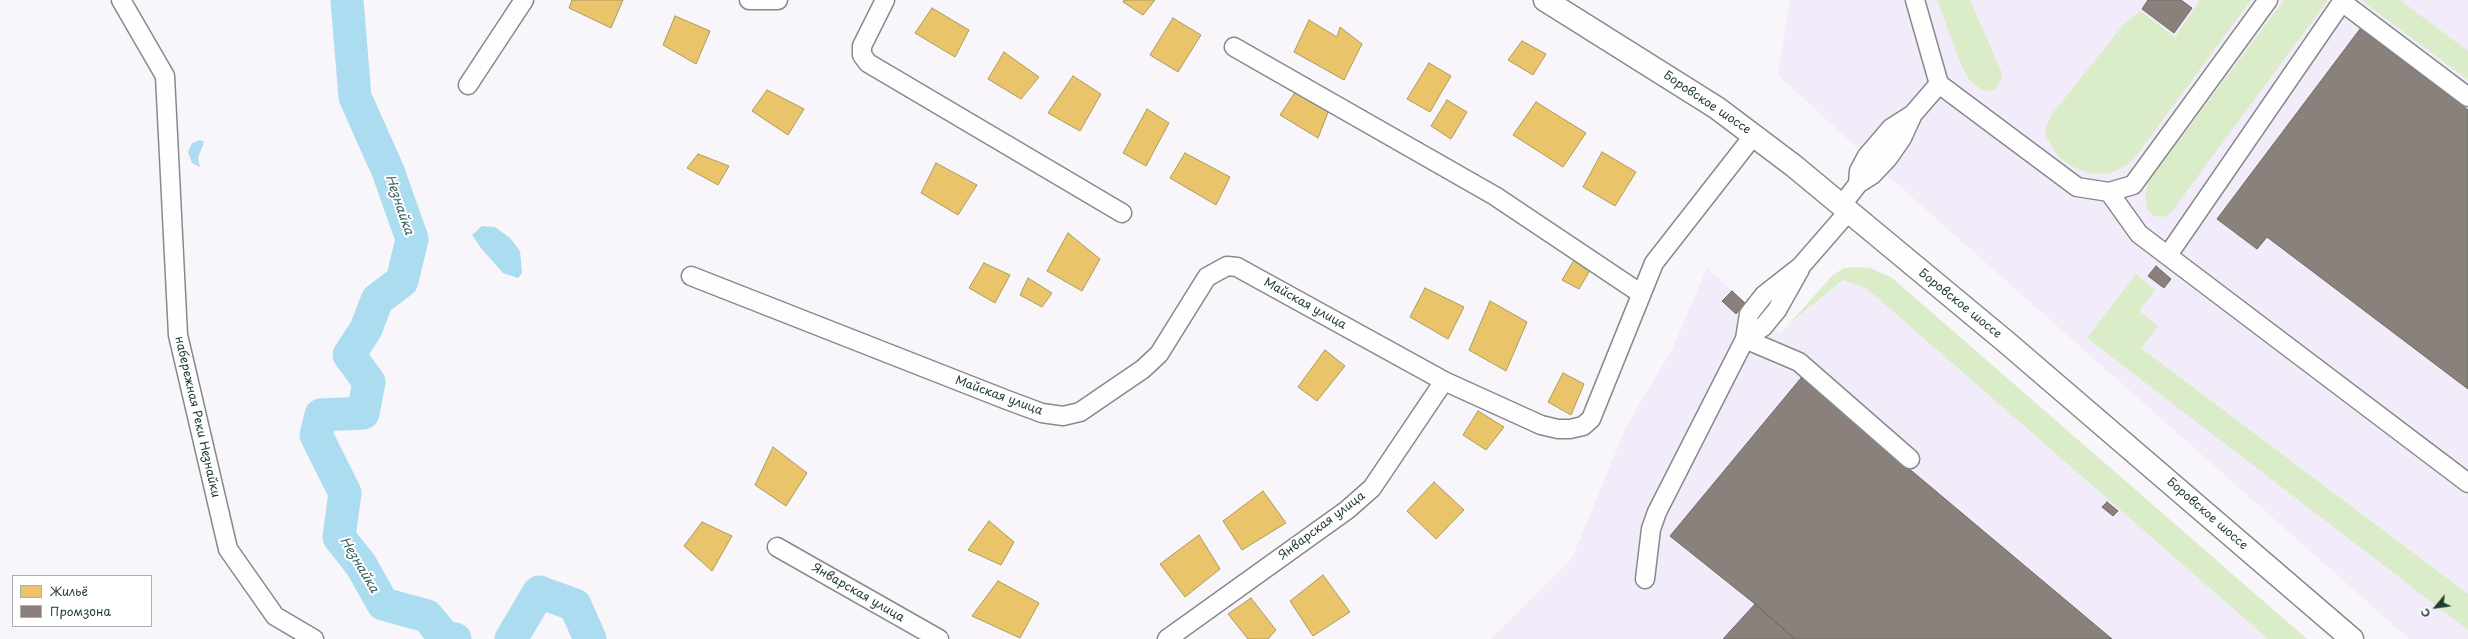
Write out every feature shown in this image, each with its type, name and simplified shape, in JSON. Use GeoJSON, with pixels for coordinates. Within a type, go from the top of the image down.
{"type":"FeatureCollection","features":[{"type":"Feature","properties":{"kind":"main road","name":"Боровское шоссе"},"geometry":{"type":"LineString","coordinates":[[1545,0],[1665,75],[1754,135],[2005,341],[2352,639]]}},
{"type":"Feature","properties":{"kind":"street","name":"набережная Реки Незнайки"},"geometry":{"type":"LineString","coordinates":[[121,0],[165,76],[178,335],[228,549],[275,616],[314,639]]}},
{"type":"Feature","properties":{"kind":"street"},"geometry":{"type":"LineString","coordinates":[[468,85],[524,0]]}},
{"type":"Feature","properties":{"kind":"street"},"geometry":{"type":"LineString","coordinates":[[750,0],[778,0]]}},
{"type":"Feature","properties":{"kind":"street"},"geometry":{"type":"LineString","coordinates":[[885,0],[862,46],[862,55],[868,63],[1122,213]]}},
{"type":"Feature","properties":{"kind":"street"},"geometry":{"type":"LineString","coordinates":[[1915,0],[1939,84],[2076,187],[2109,192],[2133,185],[2268,0]]}},
{"type":"Feature","properties":{"kind":"street"},"geometry":{"type":"LineString","coordinates":[[2168,255],[2342,2],[2468,97]]}},
{"type":"Feature","properties":{"kind":"street"},"geometry":{"type":"LineString","coordinates":[[1234,47],[1495,196],[1640,293],[1654,263],[1754,135]]}},
{"type":"Feature","properties":{"kind":"street"},"geometry":{"type":"LineString","coordinates":[[1645,579],[1651,529],[1656,512],[1745,339],[1747,322],[1752,309],[1772,288],[1801,266],[1844,209],[1858,184],[1859,171],[1874,147],[1891,128],[1913,114],[1939,84]]}},
{"type":"Feature","properties":{"kind":"street"},"geometry":{"type":"LineString","coordinates":[[2109,192],[2139,234],[2468,483]]}},
{"type":"Feature","properties":{"kind":"street","name":"Майская улица"},"geometry":{"type":"LineString","coordinates":[[691,276],[1007,400],[1042,413],[1056,415],[1080,412],[1143,369],[1160,354],[1208,276],[1227,266],[1237,267],[1444,381],[1541,425],[1558,429],[1583,426],[1591,419],[1640,293]]}},
{"type":"Feature","properties":{"kind":"street"},"geometry":{"type":"LineString","coordinates":[[1745,339],[1799,362],[1910,459]]}},
{"type":"Feature","properties":{"kind":"street","name":"Январская улица"},"geometry":{"type":"LineString","coordinates":[[1167,639],[1347,510],[1372,488],[1444,381]]}},
{"type":"Feature","properties":{"kind":"street","name":"Январская улица"},"geometry":{"type":"LineString","coordinates":[[777,547],[939,639]]}},
{"type":"Feature","properties":{"kind":"shaded area"},"geometry":{"type":"Polygon","coordinates":[[[1790,0],[2468,0],[2468,639],[2409,639],[1879,168],[1778,75],[1790,0]]]}},
{"type":"Feature","properties":{"kind":"shaded area"},"geometry":{"type":"Polygon","coordinates":[[[1707,268],[1779,333],[1843,280],[1866,288],[2268,639],[1490,639],[1572,558],[1626,427],[1672,349],[1707,268]]]}},
{"type":"Feature","properties":{"kind":"green space"},"geometry":{"type":"Polygon","coordinates":[[[1937,0],[1970,0],[2002,73],[2001,81],[1994,91],[1982,90],[1970,81],[1962,67],[1937,0]]]}},
{"type":"Feature","properties":{"kind":"green space"},"geometry":{"type":"Polygon","coordinates":[[[2200,0],[2251,0],[2136,156],[2124,167],[2110,173],[2097,174],[2083,171],[2069,165],[2058,156],[2045,135],[2046,126],[2052,114],[2124,24],[2140,11],[2175,37],[2200,0]]]}},
{"type":"Feature","properties":{"kind":"green space"},"geometry":{"type":"Polygon","coordinates":[[[2284,0],[2328,0],[2170,214],[2163,217],[2153,216],[2147,209],[2145,194],[2149,181],[2284,0]]]}},
{"type":"Feature","properties":{"kind":"green space"},"geometry":{"type":"Polygon","coordinates":[[[2361,0],[2400,0],[2468,51],[2468,80],[2361,0]]]}},
{"type":"Feature","properties":{"kind":"green space"},"geometry":{"type":"Polygon","coordinates":[[[1844,268],[1870,268],[1891,277],[2307,639],[2268,639],[1866,288],[1843,280],[1789,324],[1833,275],[1844,268]]]}},
{"type":"Feature","properties":{"kind":"green space"},"geometry":{"type":"Polygon","coordinates":[[[2136,274],[2155,290],[2139,311],[2158,326],[2141,348],[2468,594],[2468,630],[2087,338],[2136,274]]]}},
{"type":"Feature","properties":{"kind":"water"},"geometry":{"type":"Polygon","coordinates":[[[200,140],[204,142],[198,158],[200,167],[192,163],[188,152],[192,143],[200,140]]]}},
{"type":"Feature","properties":{"kind":"water"},"geometry":{"type":"Polygon","coordinates":[[[482,226],[495,227],[510,238],[520,251],[522,273],[518,278],[503,273],[481,248],[472,235],[482,226]]]}},
{"type":"Feature","properties":{"kind":"building: Жильё"},"geometry":{"type":"Polygon","coordinates":[[[572,0],[623,0],[611,28],[569,8],[572,0]]]}},
{"type":"Feature","properties":{"kind":"building: Жильё"},"geometry":{"type":"Polygon","coordinates":[[[1124,0],[1155,0],[1143,15],[1123,2],[1124,0]]]}},
{"type":"Feature","properties":{"kind":"building: Жильё"},"geometry":{"type":"Polygon","coordinates":[[[932,8],[969,30],[955,57],[915,33],[932,8]]]}},
{"type":"Feature","properties":{"kind":"building: Жильё"},"geometry":{"type":"Polygon","coordinates":[[[675,16],[710,31],[696,64],[663,45],[675,16]]]}},
{"type":"Feature","properties":{"kind":"building: Жильё"},"geometry":{"type":"Polygon","coordinates":[[[1173,18],[1201,35],[1178,72],[1150,55],[1173,18]]]}},
{"type":"Feature","properties":{"kind":"building: Жильё"},"geometry":{"type":"Polygon","coordinates":[[[1309,20],[1337,37],[1340,27],[1362,44],[1344,80],[1294,52],[1309,20]]]}},
{"type":"Feature","properties":{"kind":"building: Жильё"},"geometry":{"type":"Polygon","coordinates":[[[1522,41],[1546,54],[1533,75],[1508,60],[1522,41]]]}},
{"type":"Feature","properties":{"kind":"building: Жильё"},"geometry":{"type":"Polygon","coordinates":[[[1004,52],[1039,77],[1021,99],[988,79],[1004,52]]]}},
{"type":"Feature","properties":{"kind":"building: Жильё"},"geometry":{"type":"Polygon","coordinates":[[[1429,63],[1451,76],[1430,112],[1407,99],[1429,63]]]}},
{"type":"Feature","properties":{"kind":"building: Жильё"},"geometry":{"type":"Polygon","coordinates":[[[1073,76],[1101,94],[1080,131],[1048,113],[1073,76]]]}},
{"type":"Feature","properties":{"kind":"building: Жильё"},"geometry":{"type":"Polygon","coordinates":[[[767,90],[804,109],[788,135],[752,111],[767,90]]]}},
{"type":"Feature","properties":{"kind":"building: Жильё"},"geometry":{"type":"Polygon","coordinates":[[[1296,91],[1329,110],[1318,138],[1280,115],[1296,91]]]}},
{"type":"Feature","properties":{"kind":"building: Жильё"},"geometry":{"type":"Polygon","coordinates":[[[1447,100],[1467,112],[1451,139],[1431,126],[1447,100]]]}},
{"type":"Feature","properties":{"kind":"building: Жильё"},"geometry":{"type":"Polygon","coordinates":[[[1536,102],[1586,133],[1563,167],[1513,135],[1536,102]]]}},
{"type":"Feature","properties":{"kind":"building: Жильё"},"geometry":{"type":"Polygon","coordinates":[[[1147,109],[1169,123],[1146,166],[1123,153],[1147,109]]]}},
{"type":"Feature","properties":{"kind":"building: Жильё"},"geometry":{"type":"Polygon","coordinates":[[[1602,152],[1636,172],[1615,206],[1583,187],[1602,152]]]}},
{"type":"Feature","properties":{"kind":"building: Жильё"},"geometry":{"type":"Polygon","coordinates":[[[1185,153],[1230,177],[1216,205],[1170,178],[1185,153]]]}},
{"type":"Feature","properties":{"kind":"building: Жильё"},"geometry":{"type":"Polygon","coordinates":[[[698,154],[729,166],[718,185],[687,168],[698,154]]]}},
{"type":"Feature","properties":{"kind":"building: Жильё"},"geometry":{"type":"Polygon","coordinates":[[[936,163],[977,185],[958,215],[921,193],[936,163]]]}},
{"type":"Feature","properties":{"kind":"building: Жильё"},"geometry":{"type":"Polygon","coordinates":[[[1068,233],[1100,259],[1082,291],[1047,271],[1068,233]]]}},
{"type":"Feature","properties":{"kind":"building: Жильё"},"geometry":{"type":"Polygon","coordinates":[[[1574,260],[1592,267],[1579,289],[1562,280],[1574,260]]]}},
{"type":"Feature","properties":{"kind":"building: Жильё"},"geometry":{"type":"Polygon","coordinates":[[[984,263],[1010,275],[995,303],[969,288],[984,263]]]}},
{"type":"Feature","properties":{"kind":"building: Жильё"},"geometry":{"type":"Polygon","coordinates":[[[1028,278],[1052,293],[1042,307],[1020,295],[1028,278]]]}},
{"type":"Feature","properties":{"kind":"building: Жильё"},"geometry":{"type":"Polygon","coordinates":[[[1425,288],[1464,307],[1448,339],[1410,317],[1425,288]]]}},
{"type":"Feature","properties":{"kind":"building: Жильё"},"geometry":{"type":"Polygon","coordinates":[[[1490,301],[1527,322],[1506,371],[1469,350],[1490,301]]]}},
{"type":"Feature","properties":{"kind":"building: Жильё"},"geometry":{"type":"Polygon","coordinates":[[[1325,350],[1345,366],[1317,401],[1298,387],[1325,350]]]}},
{"type":"Feature","properties":{"kind":"building: Жильё"},"geometry":{"type":"Polygon","coordinates":[[[1563,373],[1584,384],[1571,415],[1548,402],[1563,373]]]}},
{"type":"Feature","properties":{"kind":"building: Жильё"},"geometry":{"type":"Polygon","coordinates":[[[1478,411],[1504,427],[1486,450],[1463,435],[1478,411]]]}},
{"type":"Feature","properties":{"kind":"building: Жильё"},"geometry":{"type":"Polygon","coordinates":[[[773,447],[807,473],[786,506],[755,485],[773,447]]]}},
{"type":"Feature","properties":{"kind":"building: Жильё"},"geometry":{"type":"Polygon","coordinates":[[[1434,482],[1464,510],[1436,539],[1407,511],[1434,482]]]}},
{"type":"Feature","properties":{"kind":"building: Жильё"},"geometry":{"type":"Polygon","coordinates":[[[1263,491],[1286,523],[1242,550],[1223,521],[1263,491]]]}},
{"type":"Feature","properties":{"kind":"building: Жильё"},"geometry":{"type":"Polygon","coordinates":[[[989,521],[1014,542],[1001,565],[968,550],[989,521]]]}},
{"type":"Feature","properties":{"kind":"building: Жильё"},"geometry":{"type":"Polygon","coordinates":[[[702,522],[732,536],[712,571],[684,546],[702,522]]]}},
{"type":"Feature","properties":{"kind":"building: Жильё"},"geometry":{"type":"Polygon","coordinates":[[[1199,535],[1220,569],[1185,597],[1160,564],[1199,535]]]}},
{"type":"Feature","properties":{"kind":"building: Жильё"},"geometry":{"type":"Polygon","coordinates":[[[1323,575],[1350,612],[1313,636],[1290,601],[1323,575]]]}},
{"type":"Feature","properties":{"kind":"building: Жильё"},"geometry":{"type":"Polygon","coordinates":[[[998,581],[1039,603],[1020,638],[972,616],[998,581]]]}},
{"type":"Feature","properties":{"kind":"building: Жильё"},"geometry":{"type":"Polygon","coordinates":[[[1251,598],[1276,630],[1268,639],[1248,639],[1228,614],[1251,598]]]}},
{"type":"Feature","properties":{"kind":"building: Промзона"},"geometry":{"type":"Polygon","coordinates":[[[2148,0],[2181,0],[2192,8],[2174,33],[2142,9],[2148,0]]]}},
{"type":"Feature","properties":{"kind":"building: Промзона"},"geometry":{"type":"Polygon","coordinates":[[[2360,29],[2468,110],[2468,389],[2267,237],[2257,249],[2217,219],[2360,29]]]}},
{"type":"Feature","properties":{"kind":"building: Промзона"},"geometry":{"type":"Polygon","coordinates":[[[2156,266],[2171,279],[2164,288],[2148,276],[2156,266]]]}},
{"type":"Feature","properties":{"kind":"building: Промзона"},"geometry":{"type":"Polygon","coordinates":[[[1732,291],[1745,303],[1736,314],[1722,301],[1732,291]]]}},
{"type":"Feature","properties":{"kind":"building: Промзона"},"geometry":{"type":"Polygon","coordinates":[[[1801,378],[2112,639],[1795,639],[1755,604],[1670,536],[1801,378]]]}},
{"type":"Feature","properties":{"kind":"building: Промзона"},"geometry":{"type":"Polygon","coordinates":[[[2107,502],[2118,511],[2113,516],[2102,507],[2107,502]]]}},
{"type":"Feature","properties":{"kind":"building: Промзона"},"geometry":{"type":"Polygon","coordinates":[[[1755,604],[1795,639],[1723,639],[1755,604]]]}},
{"type":"Feature","properties":{"kind":"waterway","name":"Незнайка"},"geometry":{"type":"LineString","coordinates":[[347,0],[355,97],[388,171],[412,239],[402,281],[377,300],[366,329],[349,355],[369,382],[363,413],[321,415],[316,435],[345,493],[339,537],[361,565],[383,604],[427,616],[446,639],[455,639]]}},
{"type":"Feature","properties":{"kind":"waterway","name":"Незнайка"},"geometry":{"type":"LineString","coordinates":[[511,639],[539,592],[575,605],[590,639]]}}]}
